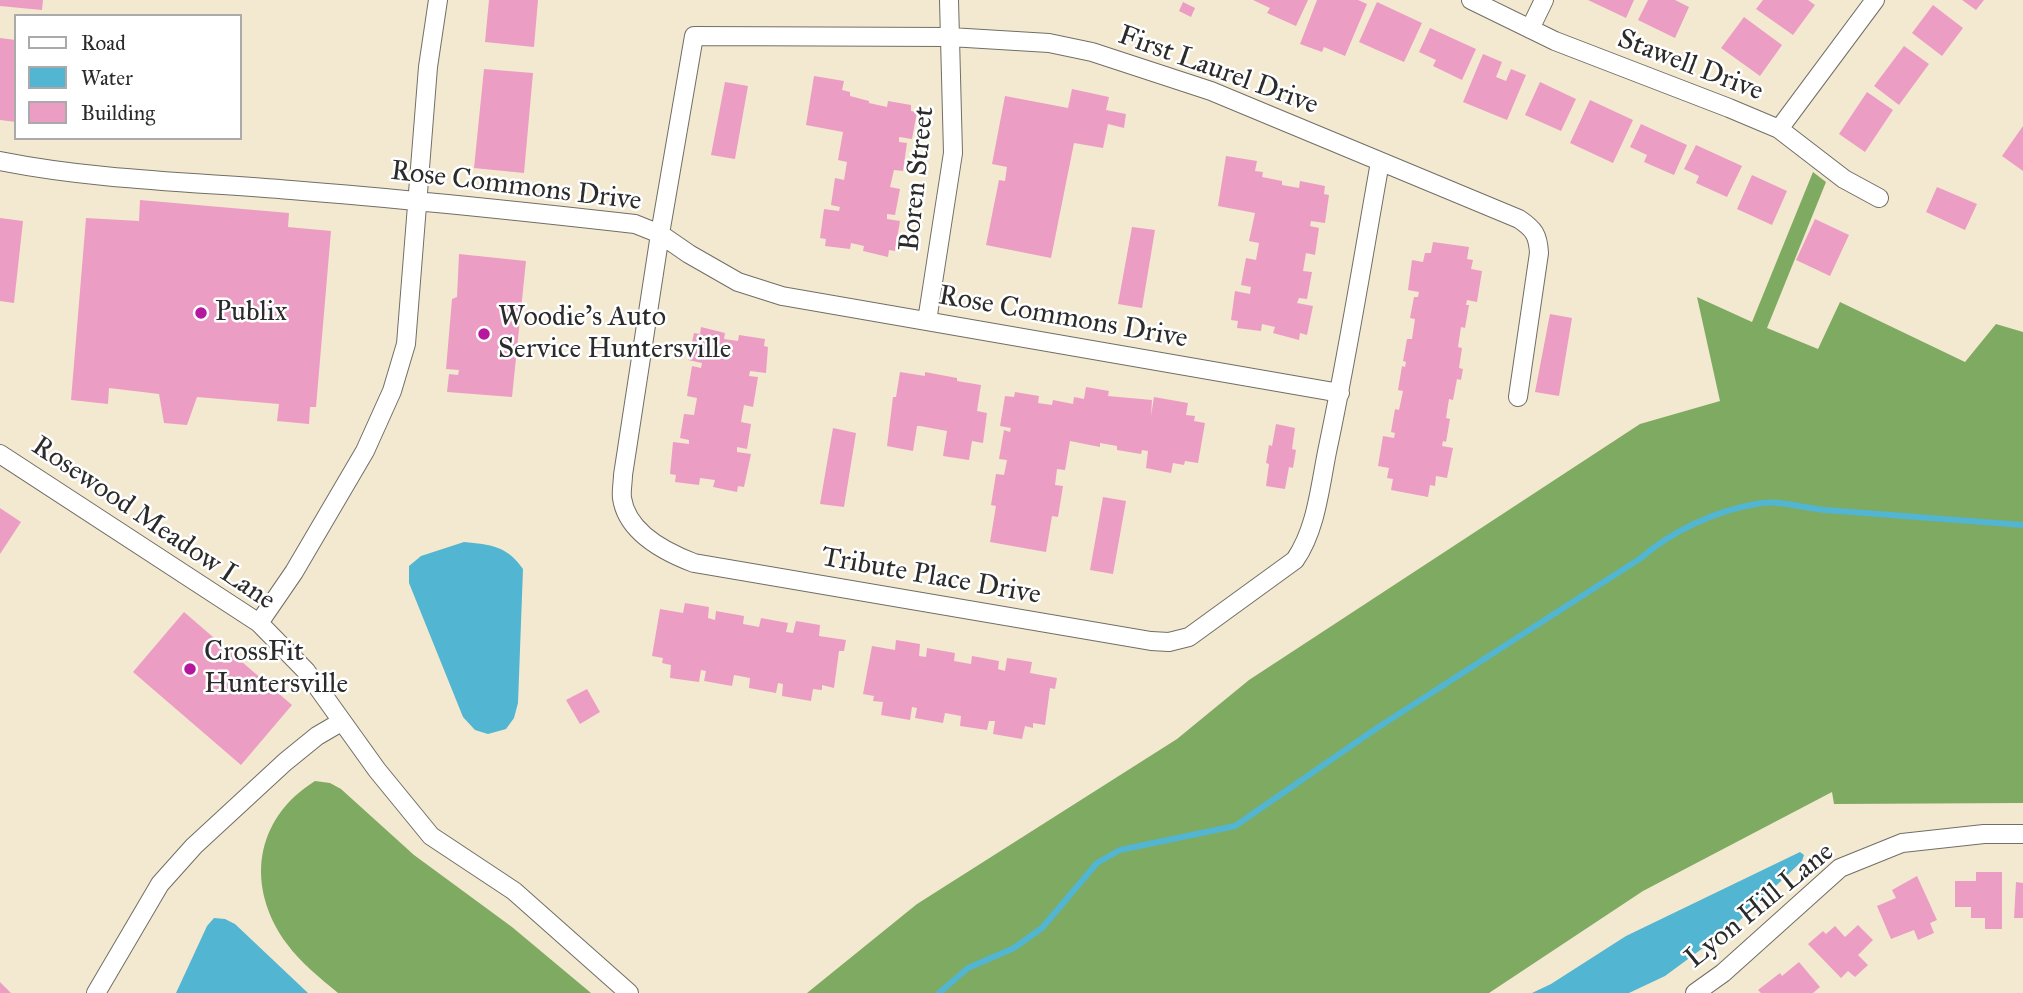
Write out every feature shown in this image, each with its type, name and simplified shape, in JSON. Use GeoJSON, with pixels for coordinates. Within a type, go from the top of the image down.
{"type":"FeatureCollection","features":[{"type":"Feature","properties":{"kind":"street"},"geometry":{"type":"LineString","coordinates":[[259,624],[294,572],[365,451],[392,390],[405,344],[428,67],[438,0]]}},
{"type":"Feature","properties":{"kind":"street","name":"Boren Street"},"geometry":{"type":"LineString","coordinates":[[927,321],[953,153],[949,0]]}},
{"type":"Feature","properties":{"kind":"street","name":"Stawell Drive"},"geometry":{"type":"LineString","coordinates":[[1471,0],[1530,29],[1779,129],[1844,179],[1879,198]]}},
{"type":"Feature","properties":{"kind":"street"},"geometry":{"type":"LineString","coordinates":[[1530,29],[1544,0]]}},
{"type":"Feature","properties":{"kind":"street"},"geometry":{"type":"LineString","coordinates":[[1779,129],[1875,0]]}},
{"type":"Feature","properties":{"kind":"street","name":"First Laurel Drive"},"geometry":{"type":"LineString","coordinates":[[694,36],[950,37],[1049,43],[1092,52],[1210,91],[1519,219],[1538,236],[1539,253],[1518,397]]}},
{"type":"Feature","properties":{"kind":"street","name":"Tribute Place Drive"},"geometry":{"type":"LineString","coordinates":[[694,36],[660,234],[623,475],[622,498],[637,529],[671,554],[694,563],[1151,641],[1169,642],[1189,637],[1295,560],[1304,547],[1339,393],[1380,162]]}},
{"type":"Feature","properties":{"kind":"street","name":"Rose Commons Drive"},"geometry":{"type":"LineString","coordinates":[[0,161],[110,176],[417,200],[635,224],[660,234],[738,282],[782,296],[1339,393]]}},
{"type":"Feature","properties":{"kind":"street","name":"Rosewood Meadow Lane"},"geometry":{"type":"LineString","coordinates":[[0,454],[259,624],[306,671],[341,722],[431,835],[514,891],[629,993]]}},
{"type":"Feature","properties":{"kind":"street"},"geometry":{"type":"LineString","coordinates":[[96,993],[160,884],[194,846],[285,762],[317,736],[341,722]]}},
{"type":"Feature","properties":{"kind":"street","name":"Lyon Hill Lane"},"geometry":{"type":"LineString","coordinates":[[1695,993],[1723,973],[1840,868],[1902,843],[1984,834],[2023,834]]}},
{"type":"Feature","properties":{"kind":"green space"},"geometry":{"type":"Polygon","coordinates":[[[1813,172],[1826,182],[1767,328],[1818,349],[1840,302],[1965,362],[1996,324],[2023,332],[2023,803],[1834,804],[1832,792],[1643,891],[1489,993],[807,993],[917,904],[1177,739],[1249,680],[1640,424],[1720,401],[1697,297],[1752,322],[1813,172]]]}},
{"type":"Feature","properties":{"kind":"green space"},"geometry":{"type":"Polygon","coordinates":[[[315,781],[330,783],[341,789],[414,855],[512,927],[591,993],[338,993],[304,964],[287,944],[265,900],[261,877],[262,855],[268,834],[279,814],[315,781]]]}},
{"type":"Feature","properties":{"kind":"water"},"geometry":{"type":"Polygon","coordinates":[[[464,542],[504,551],[523,569],[518,703],[514,718],[506,729],[488,734],[475,730],[463,717],[409,583],[409,566],[421,556],[464,542]]]}},
{"type":"Feature","properties":{"kind":"water"},"geometry":{"type":"Polygon","coordinates":[[[1800,852],[1804,855],[1802,861],[1737,923],[1665,976],[1629,993],[1532,993],[1551,984],[1626,936],[1800,852]]]}},
{"type":"Feature","properties":{"kind":"water"},"geometry":{"type":"Polygon","coordinates":[[[214,918],[235,924],[308,993],[176,993],[207,926],[214,918]]]}},
{"type":"Feature","properties":{"kind":"building"},"geometry":{"type":"Polygon","coordinates":[[[0,0],[43,0],[42,10],[0,6],[0,0]]]}},
{"type":"Feature","properties":{"kind":"building"},"geometry":{"type":"Polygon","coordinates":[[[489,0],[538,0],[534,47],[485,42],[489,0]]]}},
{"type":"Feature","properties":{"kind":"building"},"geometry":{"type":"Polygon","coordinates":[[[1253,0],[1308,0],[1296,26],[1267,13],[1270,8],[1253,0]]]}},
{"type":"Feature","properties":{"kind":"building"},"geometry":{"type":"Polygon","coordinates":[[[1317,0],[1358,0],[1367,4],[1345,56],[1324,47],[1322,52],[1300,44],[1317,0]]]}},
{"type":"Feature","properties":{"kind":"building"},"geometry":{"type":"Polygon","coordinates":[[[1588,0],[1634,0],[1626,18],[1588,0]]]}},
{"type":"Feature","properties":{"kind":"building"},"geometry":{"type":"Polygon","coordinates":[[[1648,0],[1675,0],[1689,7],[1675,38],[1638,20],[1648,0]]]}},
{"type":"Feature","properties":{"kind":"building"},"geometry":{"type":"Polygon","coordinates":[[[1763,0],[1808,0],[1815,5],[1793,35],[1756,9],[1763,0]]]}},
{"type":"Feature","properties":{"kind":"building"},"geometry":{"type":"Polygon","coordinates":[[[1962,0],[1984,0],[1976,10],[1962,0]]]}},
{"type":"Feature","properties":{"kind":"building"},"geometry":{"type":"Polygon","coordinates":[[[1183,2],[1195,8],[1191,17],[1179,11],[1183,2]]]}},
{"type":"Feature","properties":{"kind":"building"},"geometry":{"type":"Polygon","coordinates":[[[1377,2],[1422,23],[1404,62],[1359,42],[1377,2]]]}},
{"type":"Feature","properties":{"kind":"building"},"geometry":{"type":"Polygon","coordinates":[[[1933,5],[1963,28],[1942,56],[1912,33],[1933,5]]]}},
{"type":"Feature","properties":{"kind":"building"},"geometry":{"type":"Polygon","coordinates":[[[1744,17],[1782,45],[1760,76],[1721,48],[1744,17]]]}},
{"type":"Feature","properties":{"kind":"building"},"geometry":{"type":"Polygon","coordinates":[[[1430,28],[1476,49],[1462,80],[1433,66],[1436,60],[1419,52],[1430,28]]]}},
{"type":"Feature","properties":{"kind":"building"},"geometry":{"type":"Polygon","coordinates":[[[0,38],[14,40],[14,122],[0,120],[0,38]]]}},
{"type":"Feature","properties":{"kind":"building"},"geometry":{"type":"Polygon","coordinates":[[[1904,46],[1929,64],[1899,105],[1874,86],[1904,46]]]}},
{"type":"Feature","properties":{"kind":"building"},"geometry":{"type":"Polygon","coordinates":[[[1483,54],[1502,62],[1496,77],[1506,81],[1511,69],[1526,75],[1507,120],[1463,102],[1483,54]]]}},
{"type":"Feature","properties":{"kind":"building"},"geometry":{"type":"Polygon","coordinates":[[[484,69],[533,73],[524,173],[474,168],[484,69]]]}},
{"type":"Feature","properties":{"kind":"building"},"geometry":{"type":"Polygon","coordinates":[[[814,76],[844,81],[842,90],[869,103],[887,107],[888,101],[911,105],[911,111],[917,112],[912,139],[899,137],[899,142],[907,143],[903,171],[894,170],[890,187],[900,189],[895,215],[887,214],[887,219],[900,221],[895,251],[889,250],[888,257],[863,251],[864,246],[851,243],[850,249],[825,246],[826,239],[820,238],[824,209],[839,211],[840,207],[831,205],[835,178],[844,180],[847,162],[838,160],[843,132],[806,125],[814,76]]]}},
{"type":"Feature","properties":{"kind":"building"},"geometry":{"type":"Polygon","coordinates":[[[725,82],[748,86],[735,159],[711,155],[725,82]]]}},
{"type":"Feature","properties":{"kind":"building"},"geometry":{"type":"Polygon","coordinates":[[[1540,82],[1576,99],[1561,131],[1525,115],[1540,82]]]}},
{"type":"Feature","properties":{"kind":"building"},"geometry":{"type":"Polygon","coordinates":[[[1072,89],[1109,97],[1106,110],[1126,114],[1124,128],[1108,124],[1103,148],[1074,143],[1051,258],[986,245],[999,180],[1005,181],[1007,167],[992,164],[1005,96],[1068,108],[1072,89]]]}},
{"type":"Feature","properties":{"kind":"building"},"geometry":{"type":"Polygon","coordinates":[[[1867,92],[1893,110],[1865,152],[1839,134],[1867,92]]]}},
{"type":"Feature","properties":{"kind":"building"},"geometry":{"type":"Polygon","coordinates":[[[1590,100],[1633,120],[1613,163],[1570,143],[1590,100]]]}},
{"type":"Feature","properties":{"kind":"building"},"geometry":{"type":"Polygon","coordinates":[[[1641,124],[1687,145],[1674,175],[1644,162],[1647,155],[1630,147],[1641,124]]]}},
{"type":"Feature","properties":{"kind":"building"},"geometry":{"type":"Polygon","coordinates":[[[2023,126],[2023,171],[2002,156],[2023,126]]]}},
{"type":"Feature","properties":{"kind":"building"},"geometry":{"type":"Polygon","coordinates":[[[1696,145],[1742,166],[1727,197],[1696,183],[1699,176],[1684,169],[1696,145]]]}},
{"type":"Feature","properties":{"kind":"building"},"geometry":{"type":"Polygon","coordinates":[[[1226,156],[1257,161],[1255,171],[1263,172],[1262,177],[1282,181],[1282,185],[1299,188],[1300,181],[1325,186],[1324,194],[1329,195],[1325,223],[1311,221],[1310,226],[1319,228],[1315,255],[1306,253],[1303,271],[1312,272],[1307,299],[1299,298],[1297,303],[1313,306],[1307,335],[1300,333],[1299,340],[1273,333],[1275,327],[1262,324],[1261,331],[1237,328],[1238,321],[1231,320],[1235,291],[1250,294],[1251,287],[1241,285],[1246,258],[1256,260],[1259,243],[1249,241],[1255,213],[1218,206],[1226,156]]]}},
{"type":"Feature","properties":{"kind":"building"},"geometry":{"type":"Polygon","coordinates":[[[1752,175],[1787,191],[1772,225],[1737,209],[1752,175]]]}},
{"type":"Feature","properties":{"kind":"building"},"geometry":{"type":"Polygon","coordinates":[[[1937,187],[1977,204],[1965,230],[1926,212],[1937,187]]]}},
{"type":"Feature","properties":{"kind":"building","name":"Publix"},"geometry":{"type":"Polygon","coordinates":[[[140,200],[289,213],[288,227],[331,231],[316,407],[310,407],[309,424],[277,421],[279,404],[197,397],[187,425],[164,423],[159,394],[109,388],[108,404],[71,400],[86,218],[139,221],[140,200]]]}},
{"type":"Feature","properties":{"kind":"building"},"geometry":{"type":"Polygon","coordinates":[[[0,218],[23,221],[14,303],[0,301],[0,218]]]}},
{"type":"Feature","properties":{"kind":"building"},"geometry":{"type":"Polygon","coordinates":[[[1815,219],[1849,235],[1830,276],[1796,260],[1815,219]]]}},
{"type":"Feature","properties":{"kind":"building"},"geometry":{"type":"Polygon","coordinates":[[[1132,227],[1155,230],[1142,308],[1118,304],[1132,227]]]}},
{"type":"Feature","properties":{"kind":"building"},"geometry":{"type":"Polygon","coordinates":[[[1433,242],[1469,247],[1467,259],[1473,260],[1471,269],[1482,271],[1477,302],[1467,300],[1466,305],[1469,305],[1465,328],[1461,327],[1459,368],[1463,369],[1461,380],[1457,379],[1453,400],[1449,399],[1446,418],[1450,419],[1446,442],[1443,441],[1442,446],[1453,448],[1447,478],[1436,476],[1435,486],[1430,485],[1428,497],[1391,490],[1393,479],[1387,478],[1389,468],[1378,466],[1383,436],[1394,438],[1395,433],[1391,432],[1395,409],[1399,410],[1403,391],[1398,390],[1402,366],[1405,367],[1406,362],[1403,361],[1407,339],[1412,339],[1415,319],[1410,318],[1414,297],[1418,297],[1419,292],[1408,290],[1412,260],[1423,262],[1425,253],[1431,253],[1433,242]]]}},
{"type":"Feature","properties":{"kind":"building","name":"Woodie's Auto Service Huntersville"},"geometry":{"type":"Polygon","coordinates":[[[459,254],[526,261],[512,397],[447,392],[449,374],[458,375],[459,370],[446,369],[452,299],[457,297],[459,254]]]}},
{"type":"Feature","properties":{"kind":"building"},"geometry":{"type":"Polygon","coordinates":[[[1550,314],[1572,318],[1559,396],[1535,392],[1550,314]]]}},
{"type":"Feature","properties":{"kind":"building"},"geometry":{"type":"Polygon","coordinates":[[[701,327],[725,333],[724,339],[738,341],[739,335],[765,339],[764,346],[768,347],[766,373],[750,371],[749,376],[758,377],[753,407],[744,405],[741,422],[751,424],[747,449],[737,447],[737,452],[751,454],[744,487],[738,486],[737,492],[713,487],[715,480],[700,478],[699,485],[675,482],[676,475],[670,474],[673,442],[689,444],[689,440],[680,438],[684,414],[694,415],[697,398],[687,396],[692,366],[701,368],[702,363],[688,360],[694,333],[700,334],[701,327]]]}},
{"type":"Feature","properties":{"kind":"building"},"geometry":{"type":"Polygon","coordinates":[[[900,372],[925,376],[925,372],[981,385],[977,411],[987,413],[983,443],[972,441],[969,460],[943,456],[947,431],[920,426],[917,426],[913,451],[887,446],[893,397],[896,397],[900,372]]]}},
{"type":"Feature","properties":{"kind":"building"},"geometry":{"type":"Polygon","coordinates":[[[1086,387],[1109,391],[1108,396],[1152,400],[1151,416],[1154,397],[1188,403],[1186,415],[1195,416],[1194,421],[1205,423],[1198,463],[1173,463],[1171,473],[1146,468],[1148,451],[1142,450],[1141,454],[1117,450],[1117,446],[1100,443],[1100,447],[1070,441],[1065,470],[1057,469],[1055,485],[1063,486],[1058,517],[1052,516],[1046,552],[990,542],[996,506],[991,505],[996,474],[1004,475],[1007,460],[999,459],[1004,430],[1010,432],[1011,428],[1000,426],[1005,396],[1014,397],[1015,392],[1039,396],[1038,403],[1052,405],[1053,400],[1073,404],[1074,397],[1084,399],[1086,387]]]}},
{"type":"Feature","properties":{"kind":"building"},"geometry":{"type":"Polygon","coordinates":[[[1276,424],[1295,428],[1292,449],[1296,450],[1293,468],[1289,467],[1285,489],[1266,486],[1269,464],[1266,463],[1276,424]]]}},
{"type":"Feature","properties":{"kind":"building"},"geometry":{"type":"Polygon","coordinates":[[[833,428],[856,433],[844,507],[820,504],[833,428]]]}},
{"type":"Feature","properties":{"kind":"building"},"geometry":{"type":"Polygon","coordinates":[[[1103,497],[1126,501],[1113,574],[1090,570],[1103,497]]]}},
{"type":"Feature","properties":{"kind":"building"},"geometry":{"type":"Polygon","coordinates":[[[0,508],[21,522],[0,554],[0,508]]]}},
{"type":"Feature","properties":{"kind":"building"},"geometry":{"type":"Polygon","coordinates":[[[685,603],[709,607],[708,618],[715,620],[716,611],[744,616],[743,624],[759,627],[761,618],[788,623],[786,632],[793,633],[796,621],[820,625],[819,636],[846,640],[844,651],[839,651],[834,688],[822,685],[822,690],[813,689],[811,701],[782,696],[783,684],[778,683],[776,693],[749,688],[750,678],[734,675],[732,686],[704,681],[706,671],[701,670],[699,682],[670,678],[671,665],[662,663],[663,658],[652,656],[660,609],[683,613],[685,603]]]}},
{"type":"Feature","properties":{"kind":"building"},"geometry":{"type":"Polygon","coordinates":[[[184,612],[292,705],[241,765],[133,672],[184,612]]]}},
{"type":"Feature","properties":{"kind":"building"},"geometry":{"type":"Polygon","coordinates":[[[896,640],[920,644],[919,656],[926,657],[927,648],[955,653],[954,661],[971,664],[972,656],[999,661],[998,669],[1005,671],[1007,658],[1032,662],[1030,673],[1057,678],[1055,689],[1050,688],[1045,725],[1033,723],[1033,728],[1025,726],[1022,739],[993,734],[995,721],[989,721],[987,730],[960,726],[961,716],[945,713],[943,723],[915,718],[917,708],[912,707],[910,720],[881,715],[883,702],[873,701],[874,696],[863,694],[872,646],[895,650],[896,640]]]}},
{"type":"Feature","properties":{"kind":"building"},"geometry":{"type":"Polygon","coordinates":[[[587,689],[600,712],[580,724],[566,700],[587,689]]]}},
{"type":"Feature","properties":{"kind":"building"},"geometry":{"type":"Polygon","coordinates":[[[1976,872],[2002,872],[2002,929],[1985,929],[1985,918],[1971,918],[1971,907],[1955,907],[1955,881],[1976,881],[1976,872]]]}},
{"type":"Feature","properties":{"kind":"building"},"geometry":{"type":"Polygon","coordinates":[[[1917,876],[1937,920],[1930,923],[1934,933],[1918,940],[1914,930],[1891,939],[1877,906],[1896,898],[1892,890],[1917,876]]]}},
{"type":"Feature","properties":{"kind":"building"},"geometry":{"type":"Polygon","coordinates":[[[2016,882],[2023,883],[2023,918],[2014,918],[2016,882]]]}},
{"type":"Feature","properties":{"kind":"building"},"geometry":{"type":"Polygon","coordinates":[[[1858,925],[1873,940],[1858,955],[1868,965],[1855,977],[1848,971],[1841,978],[1808,944],[1823,931],[1826,934],[1835,926],[1845,937],[1858,925]]]}},
{"type":"Feature","properties":{"kind":"building"},"geometry":{"type":"Polygon","coordinates":[[[1799,962],[1820,987],[1813,993],[1761,993],[1758,990],[1780,973],[1782,976],[1799,962]]]}},
{"type":"Feature","properties":{"kind":"building"},"geometry":{"type":"Polygon","coordinates":[[[0,982],[11,993],[0,993],[0,982]]]}},
{"type":"Feature","properties":{"kind":"waterway"},"geometry":{"type":"LineString","coordinates":[[939,993],[968,968],[1014,948],[1042,928],[1097,863],[1120,850],[1235,826],[1377,728],[1641,558],[1666,539],[1695,524],[1741,507],[1773,503],[1825,510],[2023,525]]}},
{"type":"Feature","properties":{"kind":"place","name":"Publix"},"geometry":{"type":"Point","coordinates":[201,313]}},
{"type":"Feature","properties":{"kind":"place","name":"Woodie's Auto Service Huntersville"},"geometry":{"type":"Point","coordinates":[484,334]}},
{"type":"Feature","properties":{"kind":"place","name":"CrossFit Huntersville"},"geometry":{"type":"Point","coordinates":[190,669]}}]}
